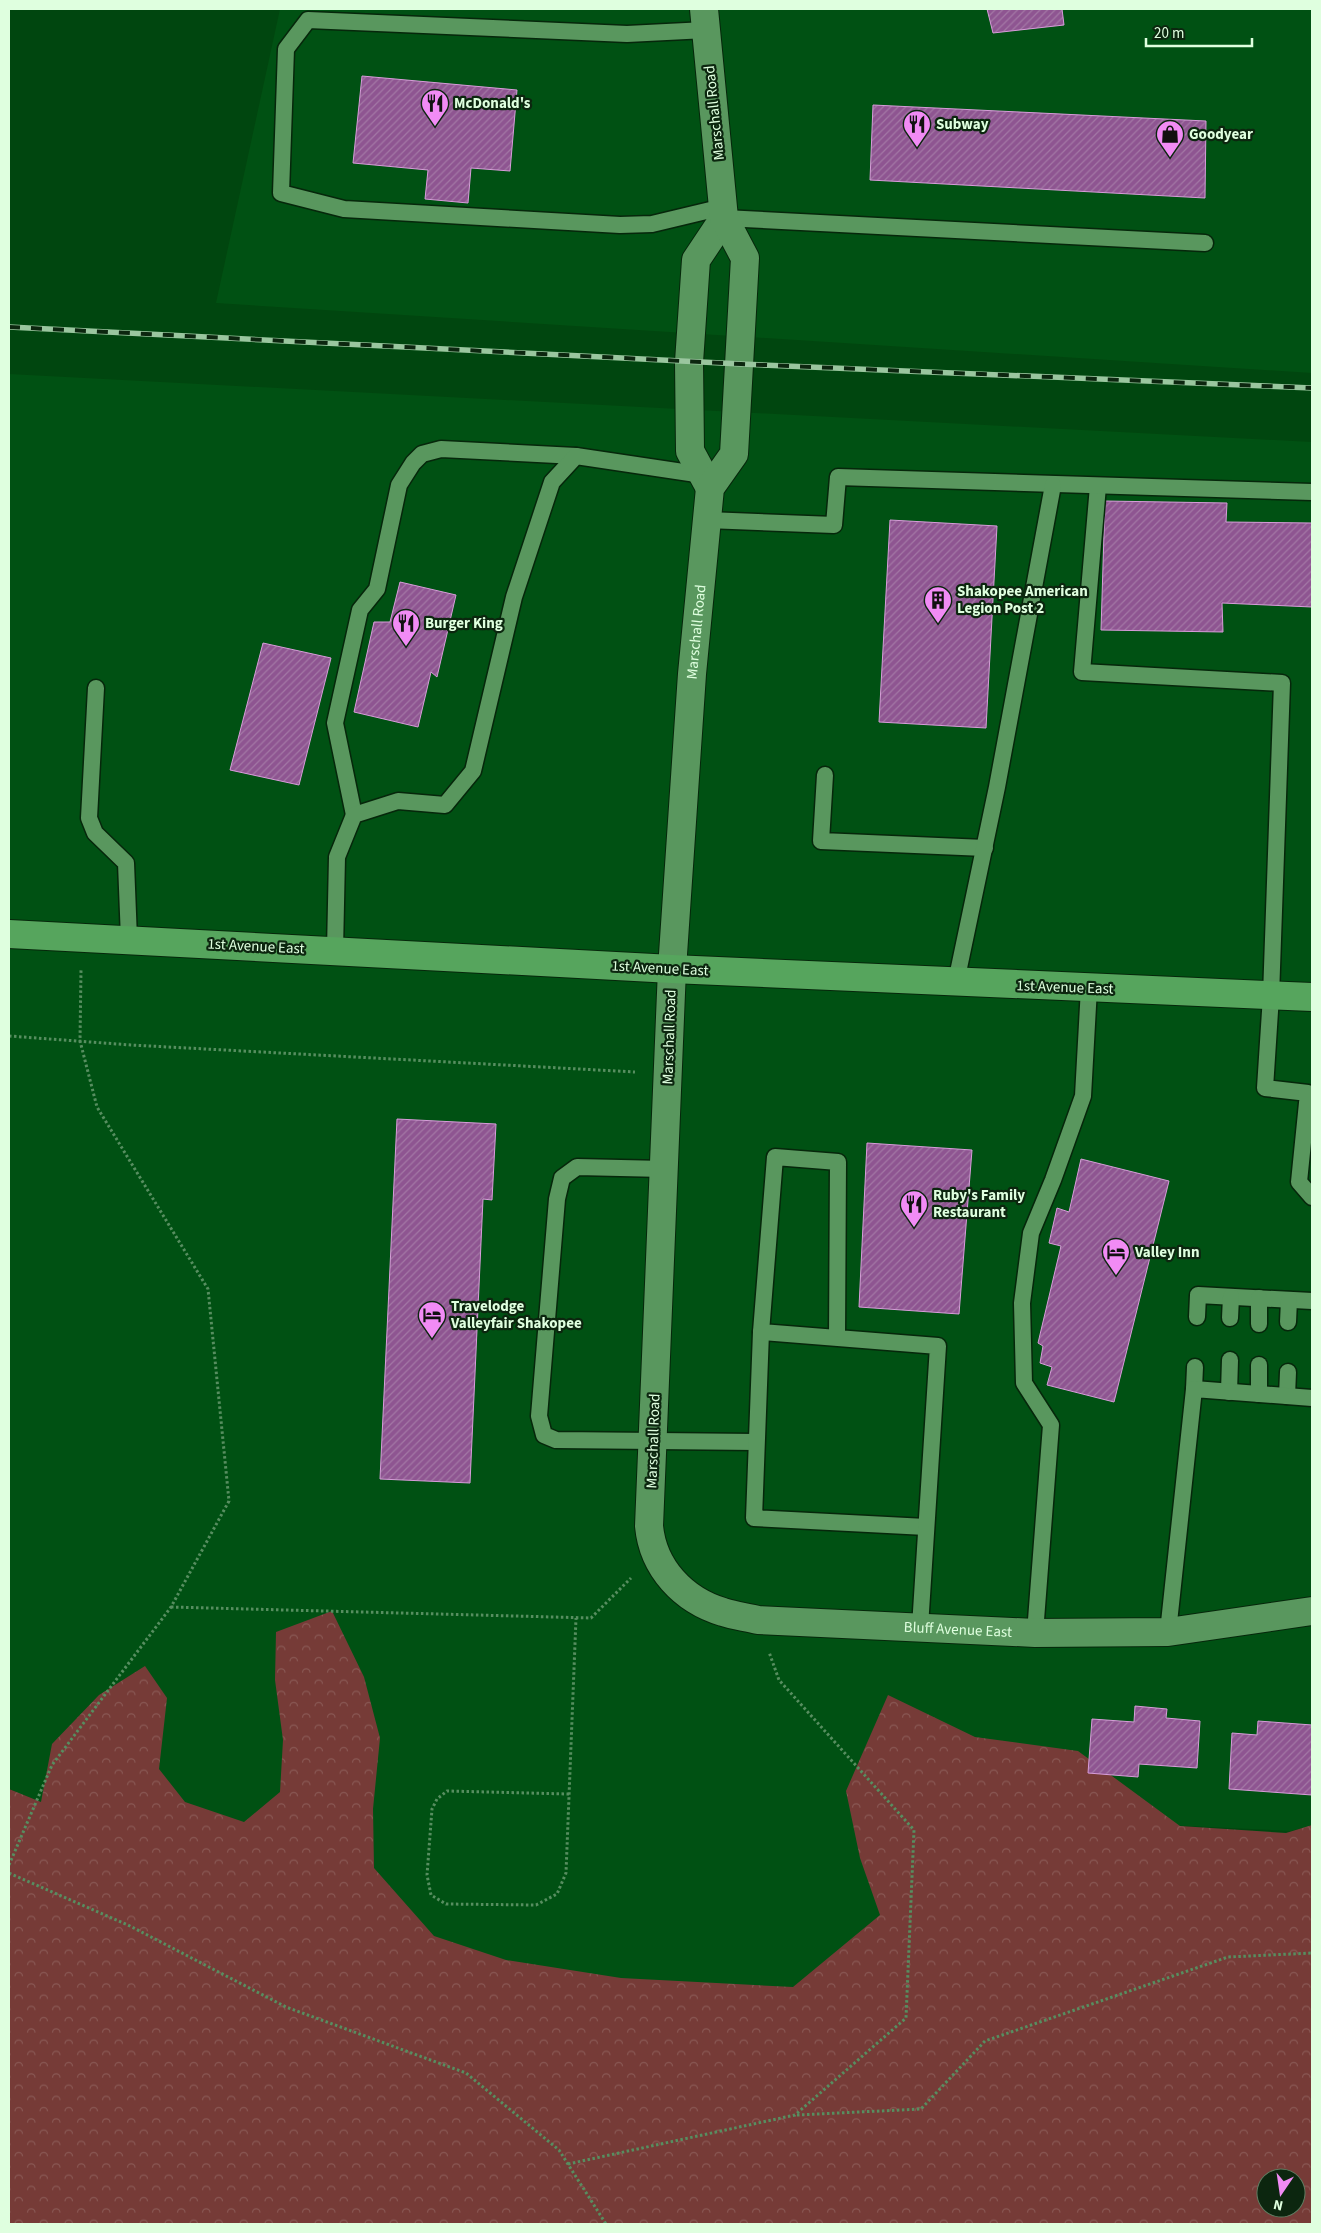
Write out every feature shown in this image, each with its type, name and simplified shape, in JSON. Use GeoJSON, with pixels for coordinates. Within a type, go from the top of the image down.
{"type":"FeatureCollection","features":[{"type":"Feature","properties":{"kind":"main road","name":"1st Avenue East"},"geometry":{"type":"LineString","coordinates":[[9,934],[672,969],[1312,998]]}},
{"type":"Feature","properties":{"kind":"street","name":"Marschall Road"},"geometry":{"type":"LineString","coordinates":[[650,1526],[672,969],[692,674],[707,520],[706,481],[734,454],[741,364],[745,258],[724,212],[705,19]]}},
{"type":"Feature","properties":{"kind":"street"},"geometry":{"type":"LineString","coordinates":[[706,481],[690,451],[689,362],[696,260],[724,212]]}},
{"type":"Feature","properties":{"kind":"street","name":"Bluff Avenue East"},"geometry":{"type":"LineString","coordinates":[[650,1526],[655,1554],[666,1575],[694,1598],[722,1612],[758,1620],[1035,1633],[1168,1632],[1312,1612]]}},
{"type":"Feature","properties":{"kind":"lane"},"geometry":{"type":"LineString","coordinates":[[705,19],[627,34],[308,20],[286,49],[281,193],[344,209],[620,225],[652,224],[724,212],[1205,243]]}},
{"type":"Feature","properties":{"kind":"lane"},"geometry":{"type":"LineString","coordinates":[[335,950],[337,857],[354,815],[335,723],[360,610],[377,589],[399,485],[413,463],[422,454],[441,448],[576,456],[706,481]]}},
{"type":"Feature","properties":{"kind":"lane"},"geometry":{"type":"LineString","coordinates":[[354,815],[398,801],[446,805],[473,771],[514,597],[552,482],[576,456]]}},
{"type":"Feature","properties":{"kind":"lane"},"geometry":{"type":"LineString","coordinates":[[707,520],[834,525],[838,477],[1312,492]]}},
{"type":"Feature","properties":{"kind":"lane"},"geometry":{"type":"LineString","coordinates":[[956,982],[985,848],[1053,484]]}},
{"type":"Feature","properties":{"kind":"lane"},"geometry":{"type":"LineString","coordinates":[[1098,486],[1082,672],[1282,683],[1271,996],[1264,1088],[1310,1093],[1299,1182],[1312,1197]]}},
{"type":"Feature","properties":{"kind":"lane"},"geometry":{"type":"LineString","coordinates":[[96,688],[89,818],[95,833],[126,863],[129,940]]}},
{"type":"Feature","properties":{"kind":"lane"},"geometry":{"type":"LineString","coordinates":[[825,776],[821,841],[985,848]]}},
{"type":"Feature","properties":{"kind":"lane"},"geometry":{"type":"LineString","coordinates":[[1035,1633],[1051,1425],[1024,1383],[1022,1303],[1031,1233],[1053,1180],[1082,1096],[1089,988]]}},
{"type":"Feature","properties":{"kind":"lane"},"geometry":{"type":"LineString","coordinates":[[837,1338],[838,1162],[775,1157],[761,1332],[754,1518],[926,1526]]}},
{"type":"Feature","properties":{"kind":"lane"},"geometry":{"type":"LineString","coordinates":[[664,1169],[577,1167],[562,1178],[557,1199],[539,1416],[544,1435],[556,1440],[756,1442]]}},
{"type":"Feature","properties":{"kind":"lane"},"geometry":{"type":"LineString","coordinates":[[1197,1317],[1198,1295],[1312,1301]]}},
{"type":"Feature","properties":{"kind":"lane"},"geometry":{"type":"LineString","coordinates":[[1230,1297],[1230,1318]]}},
{"type":"Feature","properties":{"kind":"lane"},"geometry":{"type":"LineString","coordinates":[[1259,1298],[1259,1324]]}},
{"type":"Feature","properties":{"kind":"lane"},"geometry":{"type":"LineString","coordinates":[[1288,1322],[1289,1300]]}},
{"type":"Feature","properties":{"kind":"lane"},"geometry":{"type":"LineString","coordinates":[[761,1332],[938,1346],[920,1627]]}},
{"type":"Feature","properties":{"kind":"lane"},"geometry":{"type":"LineString","coordinates":[[1230,1360],[1230,1392]]}},
{"type":"Feature","properties":{"kind":"lane"},"geometry":{"type":"LineString","coordinates":[[1259,1365],[1259,1394]]}},
{"type":"Feature","properties":{"kind":"lane"},"geometry":{"type":"LineString","coordinates":[[1168,1632],[1195,1367]]}},
{"type":"Feature","properties":{"kind":"lane"},"geometry":{"type":"LineString","coordinates":[[1287,1396],[1288,1372]]}},
{"type":"Feature","properties":{"kind":"lane"},"geometry":{"type":"LineString","coordinates":[[1194,1389],[1312,1398]]}},
{"type":"Feature","properties":{"kind":"path"},"geometry":{"type":"LineString","coordinates":[[9,1865],[52,1766],[171,1607],[229,1501],[208,1289],[97,1107],[80,1041],[81,938]]}},
{"type":"Feature","properties":{"kind":"path"},"geometry":{"type":"LineString","coordinates":[[9,1036],[668,1073]]}},
{"type":"Feature","properties":{"kind":"path"},"geometry":{"type":"LineString","coordinates":[[171,1607],[592,1618],[655,1554]]}},
{"type":"Feature","properties":{"kind":"path"},"geometry":{"type":"LineString","coordinates":[[569,1794],[447,1790],[437,1799],[432,1809],[427,1875],[431,1895],[446,1904],[536,1905],[557,1894],[566,1873],[576,1618]]}},
{"type":"Feature","properties":{"kind":"path"},"geometry":{"type":"LineString","coordinates":[[758,1620],[779,1680],[914,1830],[906,2018],[796,2115]]}},
{"type":"Feature","properties":{"kind":"path"},"geometry":{"type":"LineString","coordinates":[[9,1873],[128,1925],[286,2007],[466,2073],[559,2150],[606,2224]]}},
{"type":"Feature","properties":{"kind":"path"},"geometry":{"type":"LineString","coordinates":[[568,2164],[796,2115],[921,2109],[985,2041],[1228,1957],[1312,1953]]}},
{"type":"Feature","properties":{"kind":"shaded area"},"geometry":{"type":"Polygon","coordinates":[[[280,9],[1312,9],[1312,373],[216,303],[280,9]]]}},
{"type":"Feature","properties":{"kind":"shaded area"},"geometry":{"type":"Polygon","coordinates":[[[9,374],[1312,442],[1312,1825],[1291,1831],[1166,1825],[694,2068],[9,1789],[9,374]]]}},
{"type":"Feature","properties":{"kind":"green space"},"geometry":{"type":"Polygon","coordinates":[[[332,1611],[364,1677],[380,1738],[373,1809],[374,1868],[434,1936],[506,1960],[621,1978],[793,1987],[880,1915],[860,1858],[846,1791],[888,1695],[975,1737],[1078,1751],[1180,1826],[1286,1833],[1312,1825],[1312,2224],[9,2224],[9,1789],[41,1802],[52,1744],[99,1695],[145,1666],[167,1698],[159,1769],[185,1802],[244,1822],[280,1792],[283,1740],[275,1680],[276,1632],[332,1611]]]}},
{"type":"Feature","properties":{"kind":"building"},"geometry":{"type":"Polygon","coordinates":[[[987,9],[1062,9],[1064,25],[993,33],[987,9]]]}},
{"type":"Feature","properties":{"kind":"building","name":"McDonald's"},"geometry":{"type":"Polygon","coordinates":[[[362,76],[517,90],[510,171],[471,168],[468,203],[425,199],[428,170],[353,163],[362,76]]]}},
{"type":"Feature","properties":{"kind":"building"},"geometry":{"type":"Polygon","coordinates":[[[873,105],[1206,121],[1205,198],[870,180],[873,105]]]}},
{"type":"Feature","properties":{"kind":"building"},"geometry":{"type":"Polygon","coordinates":[[[1105,501],[1227,503],[1226,522],[1312,523],[1312,607],[1222,603],[1223,632],[1101,630],[1105,501]]]}},
{"type":"Feature","properties":{"kind":"building","name":"Shakopee American Legion Post 2"},"geometry":{"type":"Polygon","coordinates":[[[890,520],[997,526],[986,728],[879,722],[890,520]]]}},
{"type":"Feature","properties":{"kind":"building","name":"Burger King"},"geometry":{"type":"Polygon","coordinates":[[[400,582],[456,595],[437,677],[431,672],[418,727],[354,712],[374,622],[390,622],[400,582]]]}},
{"type":"Feature","properties":{"kind":"building"},"geometry":{"type":"Polygon","coordinates":[[[263,643],[331,658],[299,785],[230,770],[263,643]]]}},
{"type":"Feature","properties":{"kind":"building","name":"Travelodge Valleyfair Shakopee"},"geometry":{"type":"Polygon","coordinates":[[[397,1119],[496,1124],[492,1200],[483,1199],[470,1483],[380,1479],[397,1119]]]}},
{"type":"Feature","properties":{"kind":"building","name":"Ruby's Family Restaurant"},"geometry":{"type":"Polygon","coordinates":[[[867,1143],[972,1150],[959,1314],[859,1307],[867,1143]]]}},
{"type":"Feature","properties":{"kind":"building"},"geometry":{"type":"Polygon","coordinates":[[[1081,1159],[1169,1181],[1114,1402],[1047,1385],[1052,1367],[1040,1363],[1043,1346],[1038,1343],[1061,1246],[1049,1243],[1057,1208],[1069,1212],[1081,1159]]]}},
{"type":"Feature","properties":{"kind":"building"},"geometry":{"type":"Polygon","coordinates":[[[1135,1706],[1167,1709],[1166,1718],[1200,1721],[1197,1768],[1139,1764],[1138,1777],[1088,1773],[1092,1719],[1134,1722],[1135,1706]]]}},
{"type":"Feature","properties":{"kind":"building"},"geometry":{"type":"Polygon","coordinates":[[[1258,1721],[1312,1725],[1312,1795],[1229,1789],[1232,1733],[1257,1735],[1258,1721]]]}},
{"type":"Feature","properties":{"kind":"railway"},"geometry":{"type":"LineString","coordinates":[[9,327],[741,364],[1312,388]]}},
{"type":"Feature","properties":{"kind":"place","name":"McDonald's"},"geometry":{"type":"Point","coordinates":[435,127]}},
{"type":"Feature","properties":{"kind":"place","name":"Subway"},"geometry":{"type":"Point","coordinates":[917,148]}},
{"type":"Feature","properties":{"kind":"place","name":"Goodyear"},"geometry":{"type":"Point","coordinates":[1170,158]}},
{"type":"Feature","properties":{"kind":"place","name":"Shakopee American Legion Post 2"},"geometry":{"type":"Point","coordinates":[938,624]}},
{"type":"Feature","properties":{"kind":"place","name":"Burger King"},"geometry":{"type":"Point","coordinates":[406,647]}},
{"type":"Feature","properties":{"kind":"place","name":"Ruby's Family Restaurant"},"geometry":{"type":"Point","coordinates":[914,1228]}},
{"type":"Feature","properties":{"kind":"place","name":"Valley Inn"},"geometry":{"type":"Point","coordinates":[1116,1276]}},
{"type":"Feature","properties":{"kind":"place","name":"Travelodge Valleyfair Shakopee"},"geometry":{"type":"Point","coordinates":[432,1339]}}]}
